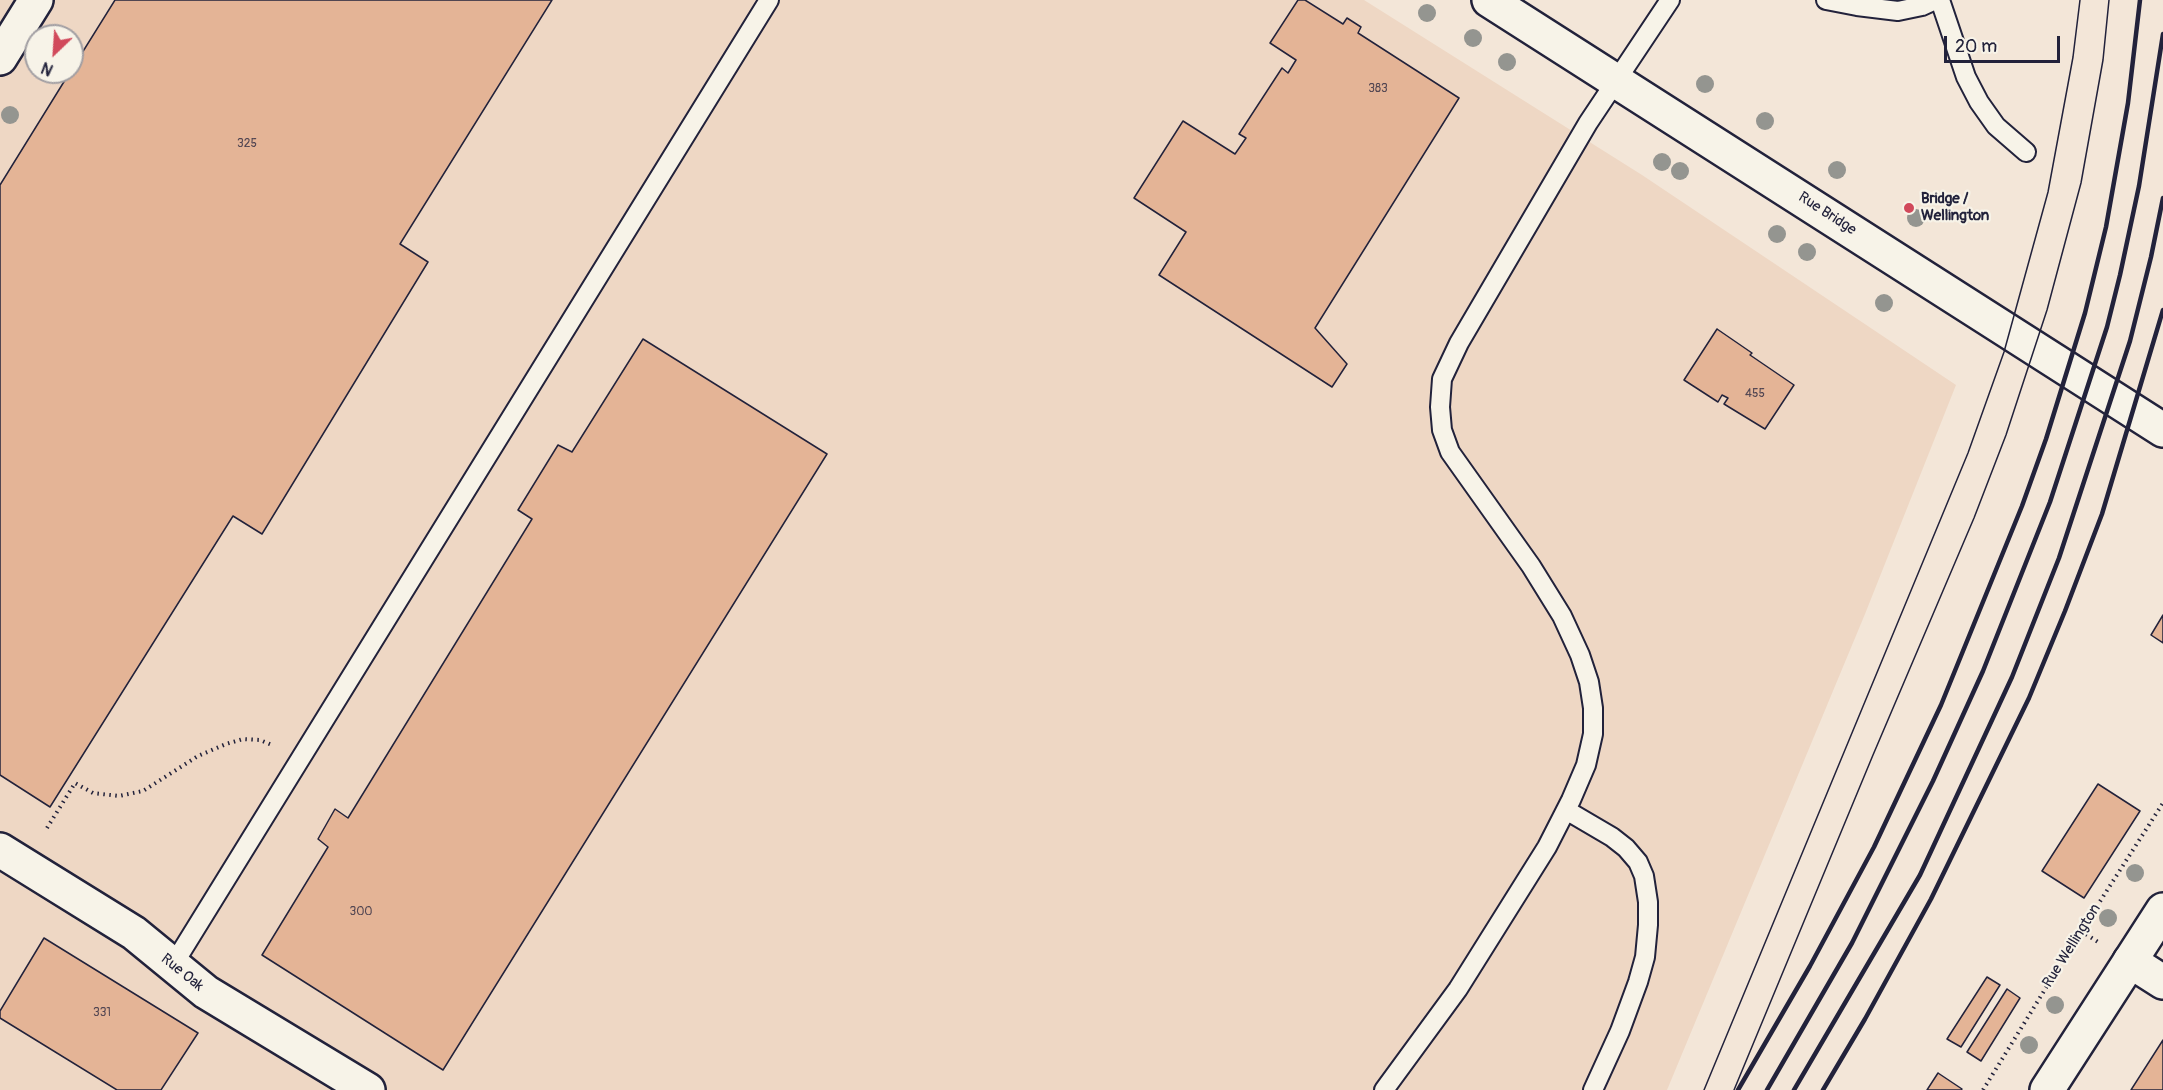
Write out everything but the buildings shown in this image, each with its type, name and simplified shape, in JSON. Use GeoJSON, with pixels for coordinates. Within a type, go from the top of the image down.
{"type":"FeatureCollection","features":[{"type":"Feature","properties":{"kind":"main road"},"geometry":{"type":"LineString","coordinates":[[0,58],[36,0]]}},
{"type":"Feature","properties":{"kind":"main road","name":"Rue Bridge"},"geometry":{"type":"LineString","coordinates":[[1490,0],[2163,430]]}},
{"type":"Feature","properties":{"kind":"main road","name":"Rue Oak"},"geometry":{"type":"LineString","coordinates":[[0,850],[134,933],[206,992],[368,1090]]}},
{"type":"Feature","properties":{"kind":"main road"},"geometry":{"type":"LineString","coordinates":[[2047,1090],[2163,910]]}},
{"type":"Feature","properties":{"kind":"main road"},"geometry":{"type":"LineString","coordinates":[[2130,961],[2163,982]]}},
{"type":"Feature","properties":{"kind":"lane"},"geometry":{"type":"LineString","coordinates":[[173,965],[769,0]]}},
{"type":"Feature","properties":{"kind":"lane"},"geometry":{"type":"LineString","coordinates":[[1383,1090],[1458,989],[1547,847],[1586,765],[1593,734],[1593,708],[1589,682],[1580,655],[1562,616],[1531,566],[1450,452],[1442,430],[1442,379],[1459,343],[1588,123],[1670,0]]}},
{"type":"Feature","properties":{"kind":"lane"},"geometry":{"type":"LineString","coordinates":[[1826,0],[1898,11],[1922,6],[1935,0]]}},
{"type":"Feature","properties":{"kind":"lane"},"geometry":{"type":"LineString","coordinates":[[1940,0],[1966,77],[1979,102],[1996,126],[2026,152]]}},
{"type":"Feature","properties":{"kind":"lane"},"geometry":{"type":"LineString","coordinates":[[1566,810],[1612,837],[1626,848],[1638,862],[1644,876],[1648,902],[1645,957],[1638,982],[1620,1031],[1593,1090]]}},
{"type":"Feature","properties":{"kind":"path"},"geometry":{"type":"LineString","coordinates":[[47,828],[75,783],[93,793],[119,796],[143,791],[198,756],[226,744],[243,739],[260,740],[272,745]]}},
{"type":"Feature","properties":{"kind":"path","name":"Rue Wellington"},"geometry":{"type":"LineString","coordinates":[[1983,1090],[2163,803]]}},
{"type":"Feature","properties":{"kind":"shaded area"},"geometry":{"type":"Polygon","coordinates":[[[0,0],[1364,0],[1642,175],[1956,385],[1865,614],[1667,1090],[0,1090],[0,0]]]}},
{"type":"Feature","properties":{"kind":"tram line"},"geometry":{"type":"LineString","coordinates":[[1704,1090],[1968,453],[2004,352],[2048,192],[2073,57],[2080,0]]}},
{"type":"Feature","properties":{"kind":"tram line"},"geometry":{"type":"LineString","coordinates":[[1734,1090],[1974,518],[2006,435],[2047,310],[2081,183],[2103,60],[2109,0]]}},
{"type":"Feature","properties":{"kind":"railway"},"geometry":{"type":"LineString","coordinates":[[1738,1090],[1810,966],[1874,847],[1941,705],[2022,506],[2046,439],[2085,313],[2106,227],[2128,103],[2140,0]]}},
{"type":"Feature","properties":{"kind":"railway"},"geometry":{"type":"LineString","coordinates":[[1767,1090],[1852,943],[1933,781],[1983,671],[2050,502],[2107,327],[2120,275],[2139,186],[2163,34]]}},
{"type":"Feature","properties":{"kind":"railway"},"geometry":{"type":"LineString","coordinates":[[1794,1090],[1920,875],[2012,677],[2059,558],[2130,341],[2163,198]]}},
{"type":"Feature","properties":{"kind":"railway"},"geometry":{"type":"LineString","coordinates":[[1823,1090],[1931,899],[2029,698],[2102,514],[2163,310]]}},
{"type":"Feature","properties":{"kind":"place","name":"Bridge / Wellington"},"geometry":{"type":"Point","coordinates":[1909,208]}}]}
